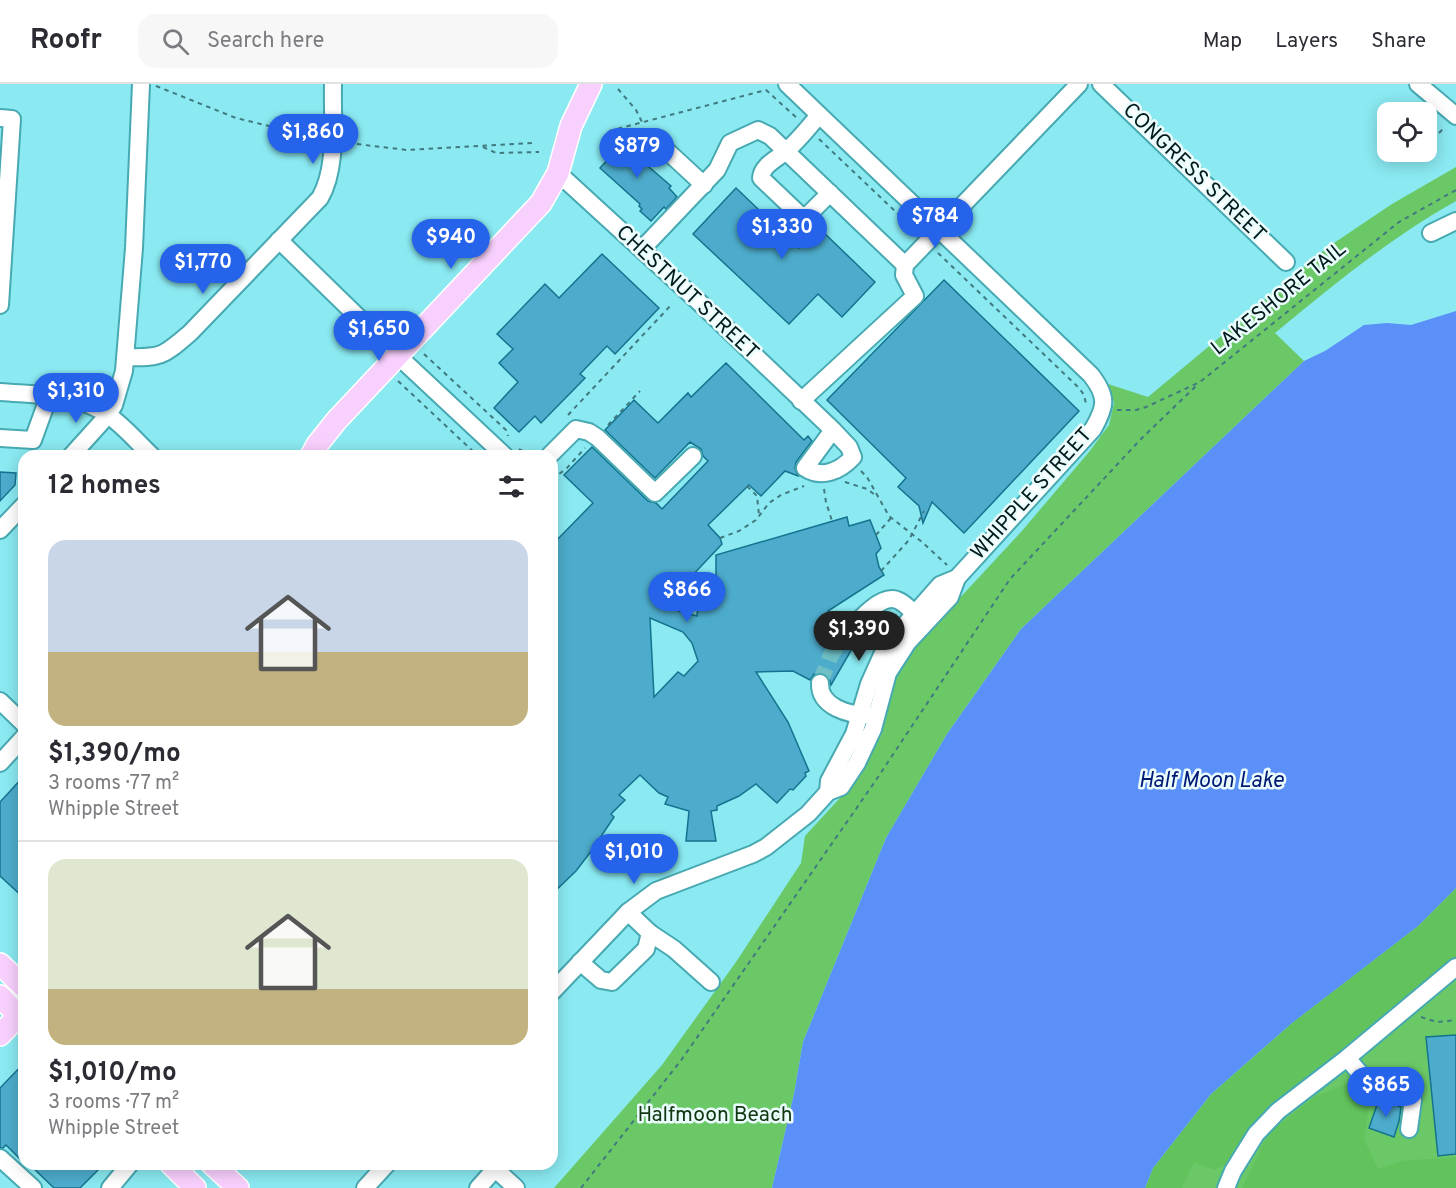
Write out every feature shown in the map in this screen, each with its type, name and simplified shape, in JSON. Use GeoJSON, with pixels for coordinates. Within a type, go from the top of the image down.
{"type":"FeatureCollection","features":[{"type":"Feature","properties":{"kind":"main road"},"geometry":{"type":"LineString","coordinates":[[314,450],[336,421],[541,202],[558,173],[571,126],[591,84]]}},
{"type":"Feature","properties":{"kind":"main road"},"geometry":{"type":"LineString","coordinates":[[0,964],[18,981]]}},
{"type":"Feature","properties":{"kind":"main road"},"geometry":{"type":"LineString","coordinates":[[0,996],[18,1012]]}},
{"type":"Feature","properties":{"kind":"main road"},"geometry":{"type":"LineString","coordinates":[[0,1035],[18,1019]]}},
{"type":"Feature","properties":{"kind":"main road"},"geometry":{"type":"LineString","coordinates":[[177,1170],[195,1188]]}},
{"type":"Feature","properties":{"kind":"main road"},"geometry":{"type":"LineString","coordinates":[[218,1170],[238,1188]]}},
{"type":"Feature","properties":{"kind":"street"},"geometry":{"type":"LineString","coordinates":[[76,450],[108,415],[120,388],[127,357],[141,84]]}},
{"type":"Feature","properties":{"kind":"street"},"geometry":{"type":"LineString","coordinates":[[127,357],[154,358],[172,348],[190,333],[320,198],[327,186],[330,171],[333,84]]}},
{"type":"Feature","properties":{"kind":"street"},"geometry":{"type":"LineString","coordinates":[[787,84],[1091,375],[1100,387],[1108,409]]}},
{"type":"Feature","properties":{"kind":"street"},"geometry":{"type":"LineString","coordinates":[[801,400],[915,296],[904,275],[905,265],[1079,84]]}},
{"type":"Feature","properties":{"kind":"street","name":"CONGRESS STREET"},"geometry":{"type":"LineString","coordinates":[[1101,84],[1286,262]]}},
{"type":"Feature","properties":{"kind":"street"},"geometry":{"type":"LineString","coordinates":[[1418,84],[1456,116]]}},
{"type":"Feature","properties":{"kind":"street"},"geometry":{"type":"LineString","coordinates":[[819,115],[786,151],[772,160],[762,173],[762,181],[801,216],[809,214],[830,193]]}},
{"type":"Feature","properties":{"kind":"street"},"geometry":{"type":"LineString","coordinates":[[0,305],[6,118]]}},
{"type":"Feature","properties":{"kind":"street"},"geometry":{"type":"LineString","coordinates":[[642,249],[717,170],[728,146],[734,139],[762,130],[905,265]]}},
{"type":"Feature","properties":{"kind":"street"},"geometry":{"type":"LineString","coordinates":[[653,138],[704,185]]}},
{"type":"Feature","properties":{"kind":"street","name":"CHESTNUT STREET"},"geometry":{"type":"LineString","coordinates":[[558,173],[700,303],[833,430],[852,453],[853,457],[846,464]]}},
{"type":"Feature","properties":{"kind":"street"},"geometry":{"type":"LineString","coordinates":[[1431,233],[1456,222]]}},
{"type":"Feature","properties":{"kind":"street"},"geometry":{"type":"LineString","coordinates":[[279,240],[397,355],[510,448]]}},
{"type":"Feature","properties":{"kind":"street"},"geometry":{"type":"LineString","coordinates":[[0,392],[49,396],[82,402],[108,415],[146,450]]}},
{"type":"Feature","properties":{"kind":"street"},"geometry":{"type":"LineString","coordinates":[[0,438],[33,440],[49,396]]}},
{"type":"Feature","properties":{"kind":"street","name":"WHIPPLE STREET"},"geometry":{"type":"LineString","coordinates":[[558,986],[628,912],[656,891],[741,859],[766,847],[808,814],[828,792],[842,787],[865,746],[888,673],[940,585],[1093,429],[1108,409]]}},
{"type":"Feature","properties":{"kind":"street"},"geometry":{"type":"LineString","coordinates":[[546,449],[571,422],[598,438],[655,493],[693,456]]}},
{"type":"Feature","properties":{"kind":"street"},"geometry":{"type":"LineString","coordinates":[[833,430],[805,468],[816,474],[825,474],[846,464]]}},
{"type":"Feature","properties":{"kind":"street"},"geometry":{"type":"LineString","coordinates":[[0,530],[18,511]]}},
{"type":"Feature","properties":{"kind":"street"},"geometry":{"type":"LineString","coordinates":[[842,639],[860,619],[885,600],[900,600],[919,620]]}},
{"type":"Feature","properties":{"kind":"street","name":"WHIPPLE STREET"},"geometry":{"type":"LineString","coordinates":[[828,792],[829,781],[851,740],[875,668],[893,640],[919,620]]}},
{"type":"Feature","properties":{"kind":"street"},"geometry":{"type":"LineString","coordinates":[[820,683],[823,698],[836,708],[859,715],[876,716]]}},
{"type":"Feature","properties":{"kind":"street"},"geometry":{"type":"LineString","coordinates":[[0,701],[18,718]]}},
{"type":"Feature","properties":{"kind":"street"},"geometry":{"type":"LineString","coordinates":[[0,763],[18,744]]}},
{"type":"Feature","properties":{"kind":"street"},"geometry":{"type":"LineString","coordinates":[[628,912],[650,933],[674,949],[711,982]]}},
{"type":"Feature","properties":{"kind":"street"},"geometry":{"type":"LineString","coordinates":[[580,962],[601,980],[612,982],[646,949],[650,933]]}},
{"type":"Feature","properties":{"kind":"street"},"geometry":{"type":"LineString","coordinates":[[1226,1188],[1233,1171],[1256,1134],[1278,1111],[1347,1058],[1456,967]]}},
{"type":"Feature","properties":{"kind":"street"},"geometry":{"type":"LineString","coordinates":[[1347,1058],[1364,1078],[1413,1100],[1409,1128]]}},
{"type":"Feature","properties":{"kind":"street"},"geometry":{"type":"LineString","coordinates":[[0,1158],[33,1188]]}},
{"type":"Feature","properties":{"kind":"street"},"geometry":{"type":"LineString","coordinates":[[110,1188],[125,1170]]}},
{"type":"Feature","properties":{"kind":"street"},"geometry":{"type":"LineString","coordinates":[[364,1188],[381,1170]]}},
{"type":"Feature","properties":{"kind":"street"},"geometry":{"type":"LineString","coordinates":[[478,1188],[490,1170]]}},
{"type":"Feature","properties":{"kind":"street"},"geometry":{"type":"LineString","coordinates":[[495,1170],[516,1188]]}},
{"type":"Feature","properties":{"kind":"path"},"geometry":{"type":"LineString","coordinates":[[150,84],[236,118],[322,139]]}},
{"type":"Feature","properties":{"kind":"path"},"geometry":{"type":"LineString","coordinates":[[618,89],[636,110],[642,122]]}},
{"type":"Feature","properties":{"kind":"path"},"geometry":{"type":"LineString","coordinates":[[609,131],[766,90]]}},
{"type":"Feature","properties":{"kind":"path"},"geometry":{"type":"LineString","coordinates":[[342,143],[407,150],[532,143]]}},
{"type":"Feature","properties":{"kind":"path"},"geometry":{"type":"LineString","coordinates":[[483,146],[496,153],[539,152]]}},
{"type":"Feature","properties":{"kind":"path","name":"LAKESHORE TAIL"},"geometry":{"type":"LineString","coordinates":[[1108,409],[1136,410],[1200,382],[1399,222],[1456,190]]}},
{"type":"Feature","properties":{"kind":"path"},"geometry":{"type":"LineString","coordinates":[[571,422],[672,304]]}},
{"type":"Feature","properties":{"kind":"path"},"geometry":{"type":"LineString","coordinates":[[422,352],[506,430],[510,448]]}},
{"type":"Feature","properties":{"kind":"path"},"geometry":{"type":"LineString","coordinates":[[396,379],[472,450]]}},
{"type":"Feature","properties":{"kind":"path"},"geometry":{"type":"LineString","coordinates":[[581,1188],[688,1049],[870,789],[1010,579],[1141,439],[1200,382]]}},
{"type":"Feature","properties":{"kind":"path"},"geometry":{"type":"LineString","coordinates":[[846,464],[861,471],[867,477],[891,518],[922,542],[952,572]]}},
{"type":"Feature","properties":{"kind":"path"},"geometry":{"type":"LineString","coordinates":[[839,482],[858,485],[878,497]]}},
{"type":"Feature","properties":{"kind":"path"},"geometry":{"type":"LineString","coordinates":[[824,483],[826,502],[832,521]]}},
{"type":"Feature","properties":{"kind":"path"},"geometry":{"type":"LineString","coordinates":[[720,538],[739,531],[759,517],[770,503],[781,495],[812,484]]}},
{"type":"Feature","properties":{"kind":"path"},"geometry":{"type":"LineString","coordinates":[[747,486],[757,496],[759,517]]}},
{"type":"Feature","properties":{"kind":"path"},"geometry":{"type":"LineString","coordinates":[[881,571],[909,540],[924,511]]}},
{"type":"Feature","properties":{"kind":"path"},"geometry":{"type":"LineString","coordinates":[[876,535],[891,518]]}},
{"type":"Feature","properties":{"kind":"path"},"geometry":{"type":"LineString","coordinates":[[1404,1011],[1437,1022],[1456,1020]]}},
{"type":"Feature","properties":{"kind":"green space","name":"Halfmoon Beach"},"geometry":{"type":"Polygon","coordinates":[[[1456,167],[1456,201],[1385,246],[1275,333],[1304,361],[1021,629],[947,734],[886,838],[803,1042],[794,1094],[772,1188],[554,1188],[662,1065],[736,962],[801,863],[805,836],[850,787],[899,666],[1021,532],[1109,425],[1114,403],[1108,384],[1148,397],[1328,247],[1392,204],[1456,167]]]}},
{"type":"Feature","properties":{"kind":"green space"},"geometry":{"type":"Polygon","coordinates":[[[1456,888],[1456,1188],[1145,1188],[1292,1023],[1418,926],[1456,888]]]}},
{"type":"Feature","properties":{"kind":"green space"},"geometry":{"type":"Polygon","coordinates":[[[1456,888],[1456,957],[1270,1107],[1227,1164],[1214,1170],[1194,1162],[1182,1188],[1145,1188],[1153,1168],[1211,1094],[1292,1023],[1418,926],[1456,888]]]}},
{"type":"Feature","properties":{"kind":"green space"},"geometry":{"type":"Polygon","coordinates":[[[1351,1082],[1370,1099],[1364,1139],[1378,1169],[1402,1161],[1456,1157],[1456,1188],[1242,1188],[1268,1134],[1314,1097],[1351,1082]]]}},
{"type":"Feature","properties":{"kind":"water","name":"Half Moon Lake"},"geometry":{"type":"Polygon","coordinates":[[[1456,311],[1456,888],[1418,926],[1292,1023],[1211,1094],[1153,1168],[1145,1188],[772,1188],[794,1094],[803,1042],[886,838],[947,734],[1021,629],[1304,361],[1325,351],[1364,325],[1387,323],[1411,325],[1456,311]]]}},
{"type":"Feature","properties":{"kind":"building"},"geometry":{"type":"Polygon","coordinates":[[[612,135],[671,186],[669,188],[677,197],[651,221],[640,211],[642,209],[640,204],[600,168],[612,155],[603,146],[612,135]]]}},
{"type":"Feature","properties":{"kind":"building"},"geometry":{"type":"Polygon","coordinates":[[[736,188],[799,248],[819,228],[875,282],[842,317],[818,294],[789,324],[693,234],[736,188]]]}},
{"type":"Feature","properties":{"kind":"building"},"geometry":{"type":"Polygon","coordinates":[[[602,254],[659,308],[615,354],[607,346],[580,374],[585,378],[541,423],[535,416],[519,432],[494,408],[518,382],[499,363],[513,349],[497,334],[545,284],[559,298],[602,254]]]}},
{"type":"Feature","properties":{"kind":"building"},"geometry":{"type":"Polygon","coordinates":[[[944,280],[1079,411],[964,533],[932,502],[923,523],[919,506],[898,487],[906,478],[827,400],[944,280]]]}},
{"type":"Feature","properties":{"kind":"building"},"geometry":{"type":"Polygon","coordinates":[[[726,363],[804,440],[808,436],[812,441],[796,462],[795,468],[798,476],[785,471],[761,496],[749,485],[708,525],[720,538],[722,544],[688,580],[683,575],[661,599],[666,603],[664,604],[697,616],[698,603],[716,602],[716,555],[847,517],[849,526],[870,520],[881,548],[876,554],[879,567],[884,575],[828,611],[841,624],[832,636],[835,646],[840,649],[851,645],[853,647],[831,685],[829,677],[824,673],[814,674],[810,680],[793,671],[756,672],[788,722],[809,771],[793,790],[790,789],[777,803],[756,784],[739,796],[717,806],[717,810],[711,811],[716,841],[686,841],[689,811],[665,804],[668,797],[659,793],[640,775],[619,795],[625,800],[611,814],[614,817],[576,871],[558,888],[558,539],[593,503],[564,475],[592,447],[648,501],[656,503],[662,509],[708,461],[701,449],[690,442],[655,478],[605,430],[634,400],[658,423],[688,393],[691,397],[726,363]],[[650,618],[654,697],[678,672],[684,676],[698,661],[692,643],[683,632],[650,618]]]}},
{"type":"Feature","properties":{"kind":"building"},"geometry":{"type":"Polygon","coordinates":[[[0,472],[16,473],[15,485],[0,501],[0,472]]]}},
{"type":"Feature","properties":{"kind":"building"},"geometry":{"type":"Polygon","coordinates":[[[18,782],[18,892],[0,876],[0,802],[18,782]]]}},
{"type":"Feature","properties":{"kind":"building"},"geometry":{"type":"Polygon","coordinates":[[[1456,1035],[1456,1154],[1438,1156],[1426,1037],[1456,1035]]]}},
{"type":"Feature","properties":{"kind":"building"},"geometry":{"type":"Polygon","coordinates":[[[18,1069],[18,1157],[6,1145],[0,1148],[0,1088],[18,1069]]]}},
{"type":"Feature","properties":{"kind":"building"},"geometry":{"type":"Polygon","coordinates":[[[1379,1099],[1401,1107],[1394,1137],[1369,1128],[1379,1099]]]}},
{"type":"Feature","properties":{"kind":"building"},"geometry":{"type":"Polygon","coordinates":[[[35,1170],[98,1170],[80,1188],[54,1188],[35,1170]]]}},
{"type":"Feature","properties":{"kind":"tunnel"},"geometry":{"type":"LineString","coordinates":[[820,683],[831,655],[842,639]]}}]}
